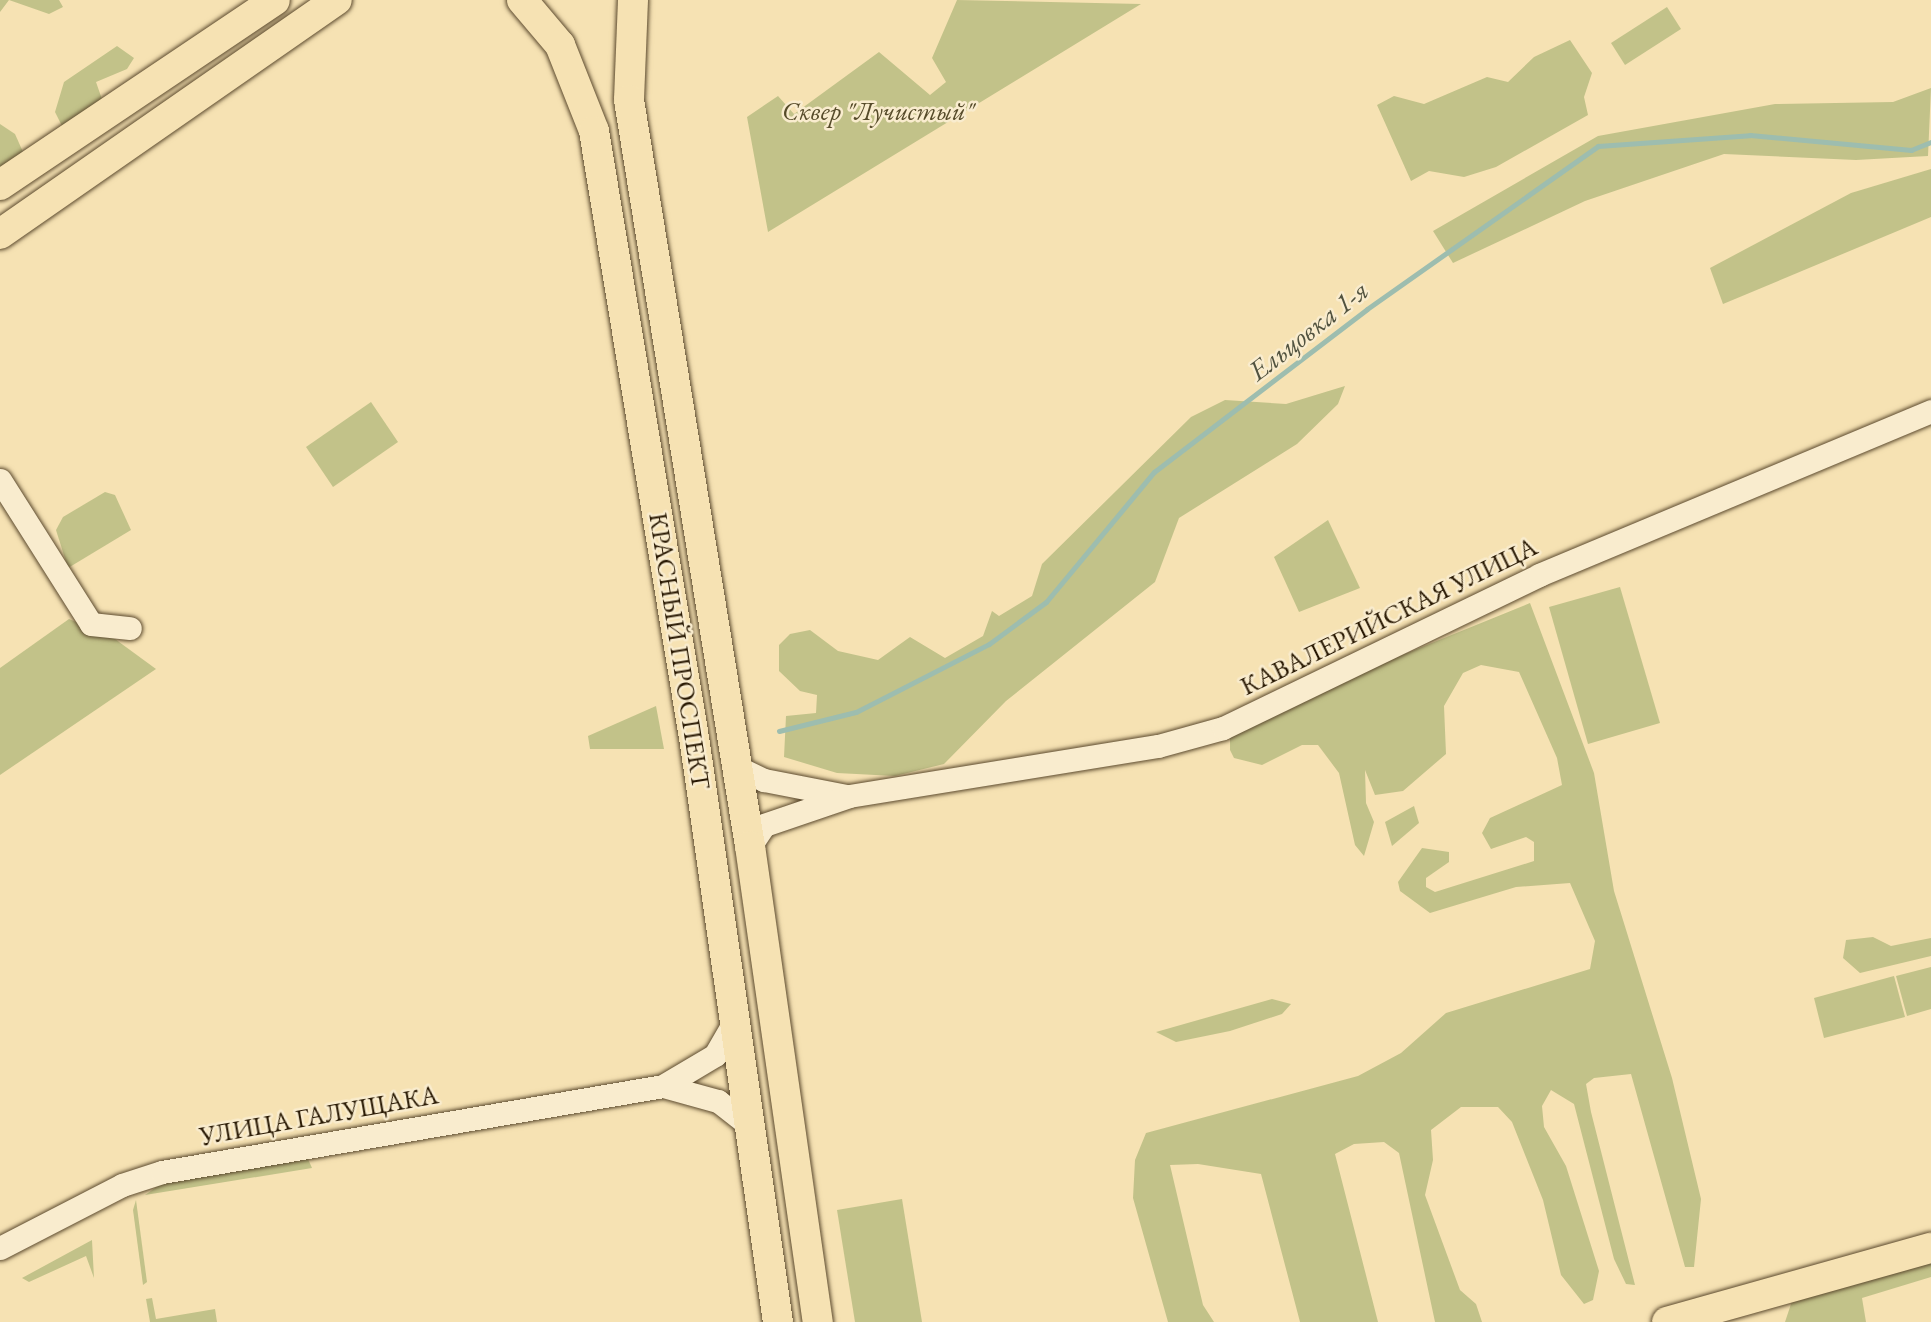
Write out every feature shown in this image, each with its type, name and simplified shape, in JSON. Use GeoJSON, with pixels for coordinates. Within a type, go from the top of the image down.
{"type":"FeatureCollection","features":[{"type":"Feature","properties":{"kind":"main road"},"geometry":{"type":"LineString","coordinates":[[0,185],[275,0]]}},
{"type":"Feature","properties":{"kind":"main road"},"geometry":{"type":"LineString","coordinates":[[0,234],[337,0]]}},
{"type":"Feature","properties":{"kind":"main road","name":"КРАСНЫЙ ПРОСПЕКТ"},"geometry":{"type":"LineString","coordinates":[[522,0],[560,46],[594,131],[735,1021],[778,1322]]}},
{"type":"Feature","properties":{"kind":"main road","name":"КРАСНЫЙ ПРОСПЕКТ"},"geometry":{"type":"LineString","coordinates":[[633,0],[629,100],[750,846],[818,1322]]}},
{"type":"Feature","properties":{"kind":"main road"},"geometry":{"type":"LineString","coordinates":[[1667,1322],[1741,1312],[1931,1248]]}},
{"type":"Feature","properties":{"kind":"main road"},"geometry":{"type":"LineString","coordinates":[[773,1292],[812,1283]]}},
{"type":"Feature","properties":{"kind":"street","name":"КАВАЛЕРИЙСКАЯ УЛИЦА"},"geometry":{"type":"LineString","coordinates":[[849,796],[1158,746],[1223,728],[1539,575],[1931,411]]}},
{"type":"Feature","properties":{"kind":"street"},"geometry":{"type":"LineString","coordinates":[[0,480],[91,624],[130,628]]}},
{"type":"Feature","properties":{"kind":"street"},"geometry":{"type":"LineString","coordinates":[[737,767],[764,780],[849,796]]}},
{"type":"Feature","properties":{"kind":"street"},"geometry":{"type":"LineString","coordinates":[[750,846],[764,824],[849,796]]}},
{"type":"Feature","properties":{"kind":"street"},"geometry":{"type":"LineString","coordinates":[[663,1086],[715,1055],[735,1021]]}},
{"type":"Feature","properties":{"kind":"street"},"geometry":{"type":"LineString","coordinates":[[663,1086],[718,1101],[750,1126]]}},
{"type":"Feature","properties":{"kind":"street","name":"УЛИЦА ГАЛУЩАКА"},"geometry":{"type":"LineString","coordinates":[[0,1248],[122,1185],[162,1172],[663,1086]]}},
{"type":"Feature","properties":{"kind":"green space"},"geometry":{"type":"Polygon","coordinates":[[[0,0],[9,0],[0,12],[0,0]]]}},
{"type":"Feature","properties":{"kind":"green space"},"geometry":{"type":"Polygon","coordinates":[[[9,0],[59,0],[63,7],[49,14],[9,0]]]}},
{"type":"Feature","properties":{"kind":"green space","name":"Сквер \"Лучистый\""},"geometry":{"type":"Polygon","coordinates":[[[957,0],[1141,4],[768,232],[747,117],[778,96],[794,114],[879,52],[930,95],[946,82],[932,58],[957,0]]]}},
{"type":"Feature","properties":{"kind":"green space"},"geometry":{"type":"Polygon","coordinates":[[[1667,7],[1681,29],[1625,65],[1611,43],[1667,7]]]}},
{"type":"Feature","properties":{"kind":"green space"},"geometry":{"type":"Polygon","coordinates":[[[1570,40],[1592,73],[1584,97],[1588,115],[1496,167],[1464,177],[1429,171],[1411,181],[1377,105],[1394,96],[1424,104],[1487,77],[1508,82],[1534,57],[1570,40]]]}},
{"type":"Feature","properties":{"kind":"green space"},"geometry":{"type":"Polygon","coordinates":[[[117,46],[134,58],[127,69],[96,82],[104,105],[65,132],[55,112],[64,82],[117,46]]]}},
{"type":"Feature","properties":{"kind":"green space"},"geometry":{"type":"Polygon","coordinates":[[[1931,88],[1928,156],[1856,160],[1724,154],[1585,201],[1453,263],[1433,231],[1598,136],[1775,104],[1893,102],[1931,88]]]}},
{"type":"Feature","properties":{"kind":"green space"},"geometry":{"type":"Polygon","coordinates":[[[0,124],[15,134],[23,152],[0,175],[0,124]]]}},
{"type":"Feature","properties":{"kind":"green space"},"geometry":{"type":"Polygon","coordinates":[[[1931,169],[1931,217],[1723,304],[1710,268],[1851,193],[1931,169]]]}},
{"type":"Feature","properties":{"kind":"green space"},"geometry":{"type":"Polygon","coordinates":[[[1345,386],[1338,404],[1297,444],[1179,518],[1155,582],[1006,701],[944,764],[895,776],[837,773],[784,757],[786,716],[816,713],[817,695],[800,691],[779,671],[779,645],[790,634],[810,630],[838,651],[878,660],[910,637],[945,658],[983,636],[992,611],[999,616],[1032,596],[1042,564],[1191,417],[1225,400],[1286,404],[1345,386]]]}},
{"type":"Feature","properties":{"kind":"green space"},"geometry":{"type":"Polygon","coordinates":[[[371,402],[398,442],[333,487],[306,447],[371,402]]]}},
{"type":"Feature","properties":{"kind":"green space"},"geometry":{"type":"Polygon","coordinates":[[[105,492],[115,495],[131,530],[68,568],[56,530],[63,517],[105,492]]]}},
{"type":"Feature","properties":{"kind":"green space"},"geometry":{"type":"Polygon","coordinates":[[[1328,520],[1360,588],[1299,612],[1274,557],[1328,520]]]}},
{"type":"Feature","properties":{"kind":"green space"},"geometry":{"type":"Polygon","coordinates":[[[1620,587],[1660,723],[1588,744],[1549,607],[1620,587]]]}},
{"type":"Feature","properties":{"kind":"green space"},"geometry":{"type":"Polygon","coordinates":[[[1530,603],[1594,773],[1614,891],[1672,1078],[1701,1199],[1694,1267],[1685,1267],[1631,1074],[1594,1078],[1586,1084],[1635,1285],[1626,1284],[1614,1259],[1574,1104],[1551,1090],[1542,1106],[1544,1127],[1566,1166],[1599,1271],[1593,1300],[1584,1304],[1561,1275],[1543,1200],[1512,1122],[1498,1107],[1461,1107],[1431,1130],[1433,1160],[1425,1195],[1460,1290],[1476,1304],[1482,1322],[1435,1322],[1399,1153],[1384,1142],[1354,1144],[1335,1154],[1378,1322],[1300,1322],[1261,1174],[1198,1164],[1170,1165],[1203,1305],[1214,1322],[1168,1322],[1133,1198],[1135,1160],[1146,1133],[1358,1076],[1401,1053],[1446,1013],[1590,969],[1595,941],[1570,883],[1516,887],[1430,913],[1400,891],[1398,882],[1422,848],[1449,852],[1449,862],[1426,878],[1426,887],[1435,892],[1534,861],[1534,842],[1526,837],[1491,849],[1482,833],[1490,818],[1562,785],[1557,758],[1519,672],[1481,665],[1463,673],[1444,706],[1446,754],[1403,791],[1375,795],[1365,770],[1366,803],[1374,822],[1364,856],[1355,845],[1339,773],[1318,745],[1302,745],[1262,765],[1234,758],[1230,750],[1230,733],[1321,688],[1530,603]]]}},
{"type":"Feature","properties":{"kind":"green space"},"geometry":{"type":"Polygon","coordinates":[[[69,619],[115,639],[156,669],[0,775],[0,668],[69,619]]]}},
{"type":"Feature","properties":{"kind":"green space"},"geometry":{"type":"Polygon","coordinates":[[[656,706],[664,749],[590,749],[588,736],[656,706]]]}},
{"type":"Feature","properties":{"kind":"green space"},"geometry":{"type":"Polygon","coordinates":[[[1414,806],[1419,823],[1392,846],[1385,822],[1414,806]]]}},
{"type":"Feature","properties":{"kind":"green space"},"geometry":{"type":"Polygon","coordinates":[[[1873,937],[1891,946],[1931,938],[1931,956],[1860,973],[1843,958],[1846,940],[1873,937]]]}},
{"type":"Feature","properties":{"kind":"green space"},"geometry":{"type":"Polygon","coordinates":[[[1931,967],[1931,1009],[1907,1016],[1896,976],[1931,967]]]}},
{"type":"Feature","properties":{"kind":"green space"},"geometry":{"type":"Polygon","coordinates":[[[1894,976],[1905,1017],[1824,1038],[1814,998],[1894,976]]]}},
{"type":"Feature","properties":{"kind":"green space"},"geometry":{"type":"Polygon","coordinates":[[[1272,999],[1291,1004],[1282,1014],[1230,1031],[1176,1042],[1156,1032],[1272,999]]]}},
{"type":"Feature","properties":{"kind":"green space"},"geometry":{"type":"Polygon","coordinates":[[[308,1159],[312,1168],[145,1195],[165,1181],[308,1159]]]}},
{"type":"Feature","properties":{"kind":"green space"},"geometry":{"type":"Polygon","coordinates":[[[902,1199],[922,1322],[855,1322],[837,1210],[902,1199]]]}},
{"type":"Feature","properties":{"kind":"green space"},"geometry":{"type":"Polygon","coordinates":[[[136,1200],[147,1282],[143,1285],[133,1210],[136,1200]]]}},
{"type":"Feature","properties":{"kind":"green space"},"geometry":{"type":"Polygon","coordinates":[[[92,1240],[94,1278],[86,1256],[29,1282],[22,1278],[92,1240]]]}},
{"type":"Feature","properties":{"kind":"green space"},"geometry":{"type":"Polygon","coordinates":[[[1931,1262],[1931,1277],[1862,1298],[1866,1322],[1785,1322],[1798,1283],[1931,1262]]]}},
{"type":"Feature","properties":{"kind":"green space"},"geometry":{"type":"Polygon","coordinates":[[[152,1298],[156,1319],[215,1309],[217,1322],[150,1322],[146,1299],[152,1298]]]}},
{"type":"Feature","properties":{"kind":"waterway","name":"Ельцовка 1-я"},"geometry":{"type":"LineString","coordinates":[[779,731],[856,712],[989,644],[1046,602],[1154,472],[1367,309],[1598,146],[1750,135],[1911,150],[1931,142]]}}]}
